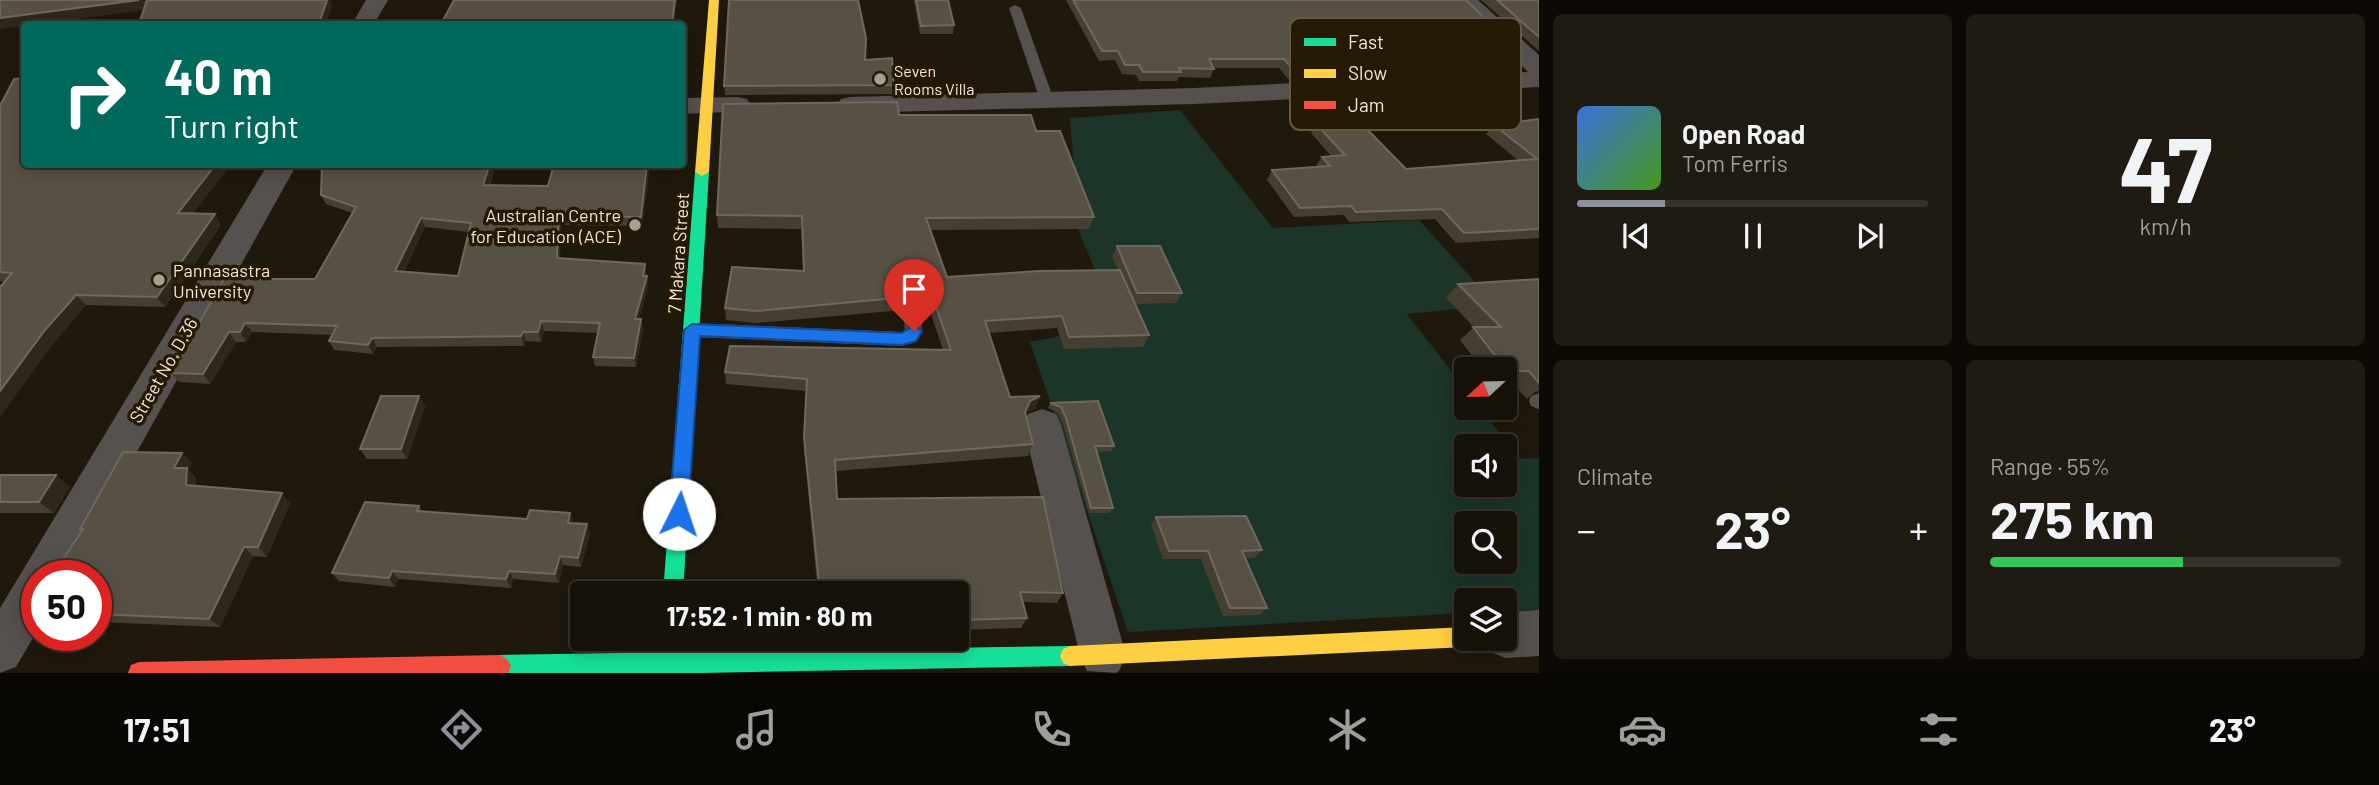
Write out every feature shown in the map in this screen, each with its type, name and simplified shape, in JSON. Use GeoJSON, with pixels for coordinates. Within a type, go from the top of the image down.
{"type":"FeatureCollection","features":[{"type":"Feature","properties":{"kind":"street"},"geometry":{"type":"LineString","coordinates":[[365,21],[377,0]]}},
{"type":"Feature","properties":{"kind":"street","name":"7 Makara Street"},"geometry":{"type":"LineString","coordinates":[[674,581],[692,330],[695,106],[714,0]]}},
{"type":"Feature","properties":{"kind":"street"},"geometry":{"type":"LineString","coordinates":[[1465,0],[1485,18]]}},
{"type":"Feature","properties":{"kind":"street"},"geometry":{"type":"LineString","coordinates":[[1521,51],[1539,68]]}},
{"type":"Feature","properties":{"kind":"street"},"geometry":{"type":"LineString","coordinates":[[1521,80],[1539,79]]}},
{"type":"Feature","properties":{"kind":"street"},"geometry":{"type":"LineString","coordinates":[[830,105],[1048,103],[1290,93]]}},
{"type":"Feature","properties":{"kind":"street"},"geometry":{"type":"LineString","coordinates":[[695,106],[762,105]]}},
{"type":"Feature","properties":{"kind":"street","name":"Street No. D.36"},"geometry":{"type":"LineString","coordinates":[[53,560],[281,168]]}},
{"type":"Feature","properties":{"kind":"street"},"geometry":{"type":"LineString","coordinates":[[1042,425],[1103,655]]}},
{"type":"Feature","properties":{"kind":"street"},"geometry":{"type":"LineString","coordinates":[[0,652],[21,616]]}},
{"type":"Feature","properties":{"kind":"street"},"geometry":{"type":"LineString","coordinates":[[1517,634],[1539,633]]}},
{"type":"Feature","properties":{"kind":"street"},"geometry":{"type":"LineString","coordinates":[[139,673],[1103,655],[1454,638]]}},
{"type":"Feature","properties":{"kind":"lane"},"geometry":{"type":"LineString","coordinates":[[1015,8],[1048,103]]}},
{"type":"Feature","properties":{"kind":"lane"},"geometry":{"type":"LineString","coordinates":[[692,330],[902,339],[910,337],[914,331],[912,315]]}},
{"type":"Feature","properties":{"kind":"green space"},"geometry":{"type":"Polygon","coordinates":[[[1180,110],[1273,228],[1419,220],[1496,305],[1407,314],[1454,375],[1454,420],[1489,420],[1500,434],[1454,434],[1454,497],[1517,497],[1517,455],[1520,459],[1539,458],[1539,610],[1517,611],[1517,588],[1454,588],[1454,614],[1128,632],[1030,342],[1118,324],[1079,232],[1070,118],[1180,110]]]}},
{"type":"Feature","properties":{"kind":"building"},"geometry":{"type":"Polygon","coordinates":[[[0,0],[139,0],[0,18],[0,0]]]}},
{"type":"Feature","properties":{"kind":"building"},"geometry":{"type":"Polygon","coordinates":[[[147,0],[327,0],[320,21],[140,21],[147,0]]]}},
{"type":"Feature","properties":{"kind":"building"},"geometry":{"type":"Polygon","coordinates":[[[454,0],[675,0],[672,21],[443,21],[454,0]]]}},
{"type":"Feature","properties":{"kind":"building"},"geometry":{"type":"Polygon","coordinates":[[[729,0],[858,0],[866,38],[865,60],[892,58],[894,85],[724,86],[729,0]]]}},
{"type":"Feature","properties":{"kind":"building"},"geometry":{"type":"Polygon","coordinates":[[[916,0],[948,0],[954,25],[921,26],[916,0]]]}},
{"type":"Feature","properties":{"kind":"building"},"geometry":{"type":"Polygon","coordinates":[[[1073,0],[1466,0],[1484,18],[1290,18],[1290,66],[1284,59],[1209,59],[1214,69],[1179,68],[1181,72],[1143,72],[1139,65],[1125,65],[1118,51],[1102,51],[1073,0]]]}},
{"type":"Feature","properties":{"kind":"building"},"geometry":{"type":"Polygon","coordinates":[[[1497,0],[1539,0],[1539,37],[1521,21],[1521,18],[1517,18],[1497,0]]]}},
{"type":"Feature","properties":{"kind":"building"},"geometry":{"type":"Polygon","coordinates":[[[21,78],[21,168],[213,168],[178,213],[215,214],[157,297],[76,295],[45,330],[0,391],[0,287],[12,273],[0,272],[0,106],[14,79],[21,78]]]}},
{"type":"Feature","properties":{"kind":"building"},"geometry":{"type":"Polygon","coordinates":[[[897,102],[899,115],[1031,115],[1036,131],[1060,131],[1094,217],[926,218],[947,277],[1040,271],[1120,270],[1149,335],[1069,337],[1062,316],[985,321],[1010,397],[1040,396],[1030,401],[1025,412],[1033,444],[835,460],[837,499],[1043,497],[1063,593],[1020,592],[1027,618],[969,620],[969,581],[819,581],[804,438],[807,379],[725,372],[730,346],[951,350],[932,295],[914,294],[906,297],[756,311],[725,308],[732,267],[804,271],[802,216],[717,215],[723,104],[897,102]]]}},
{"type":"Feature","properties":{"kind":"building"},"geometry":{"type":"Polygon","coordinates":[[[1539,119],[1539,229],[1464,233],[1442,209],[1356,212],[1351,206],[1300,208],[1272,170],[1330,166],[1322,157],[1345,155],[1322,130],[1368,130],[1406,169],[1537,159],[1500,130],[1521,130],[1521,121],[1539,119]]]}},
{"type":"Feature","properties":{"kind":"building"},"geometry":{"type":"Polygon","coordinates":[[[322,168],[489,168],[483,185],[548,186],[553,168],[647,168],[641,217],[559,216],[557,258],[645,264],[643,276],[647,276],[635,319],[641,319],[634,358],[593,357],[600,323],[541,321],[538,332],[523,332],[521,336],[372,338],[368,345],[329,341],[337,326],[245,323],[240,332],[229,332],[203,374],[171,373],[224,279],[315,279],[356,207],[321,195],[322,168]],[[421,218],[395,271],[458,276],[471,223],[421,218]]]}},
{"type":"Feature","properties":{"kind":"building"},"geometry":{"type":"Polygon","coordinates":[[[1117,246],[1160,246],[1182,293],[1137,293],[1117,246]]]}},
{"type":"Feature","properties":{"kind":"building"},"geometry":{"type":"Polygon","coordinates":[[[1539,279],[1539,383],[1529,371],[1517,371],[1517,357],[1496,357],[1473,327],[1501,327],[1458,284],[1539,279]]]}},
{"type":"Feature","properties":{"kind":"building"},"geometry":{"type":"Polygon","coordinates":[[[381,396],[419,396],[401,449],[360,449],[381,396]]]}},
{"type":"Feature","properties":{"kind":"building"},"geometry":{"type":"Polygon","coordinates":[[[1098,401],[1114,446],[1095,446],[1113,508],[1091,508],[1066,418],[1061,407],[1050,403],[1098,401]]]}},
{"type":"Feature","properties":{"kind":"building"},"geometry":{"type":"Polygon","coordinates":[[[123,452],[182,453],[174,468],[187,468],[186,485],[282,493],[258,547],[244,547],[209,619],[112,615],[112,560],[63,560],[83,529],[80,529],[123,452]]]}},
{"type":"Feature","properties":{"kind":"building"},"geometry":{"type":"Polygon","coordinates":[[[0,475],[56,475],[39,502],[0,502],[0,475]]]}},
{"type":"Feature","properties":{"kind":"building"},"geometry":{"type":"Polygon","coordinates":[[[365,502],[419,506],[417,511],[527,519],[530,510],[570,513],[568,523],[587,524],[578,558],[560,556],[555,574],[509,571],[506,579],[392,571],[389,578],[332,573],[365,502]]]}},
{"type":"Feature","properties":{"kind":"building"},"geometry":{"type":"Polygon","coordinates":[[[1246,516],[1262,550],[1242,551],[1267,608],[1230,608],[1208,551],[1169,551],[1156,517],[1246,516]]]}},
{"type":"Feature","properties":{"kind":"traffic: fast"},"geometry":{"type":"LineString","coordinates":[[674,581],[702,172]]}},
{"type":"Feature","properties":{"kind":"traffic: fast"},"geometry":{"type":"LineString","coordinates":[[500,666],[1070,656]]}},
{"type":"Feature","properties":{"kind":"traffic: slow"},"geometry":{"type":"LineString","coordinates":[[702,172],[714,0]]}},
{"type":"Feature","properties":{"kind":"traffic: slow"},"geometry":{"type":"LineString","coordinates":[[1070,656],[1454,638]]}},
{"type":"Feature","properties":{"kind":"traffic: jam"},"geometry":{"type":"LineString","coordinates":[[139,673],[500,666]]}},
{"type":"Feature","properties":{"kind":"place","name":"Seven Rooms Villa"},"geometry":{"type":"Point","coordinates":[880,79]}},
{"type":"Feature","properties":{"kind":"place","name":"Australian Centre for Education (ACE)"},"geometry":{"type":"Point","coordinates":[635,225]}},
{"type":"Feature","properties":{"kind":"place","name":"Pannasastra University"},"geometry":{"type":"Point","coordinates":[159,280]}},
{"type":"Feature","properties":{"kind":"route"},"geometry":{"type":"LineString","coordinates":[[679,514],[692,330],[902,339],[910,337],[914,331]]}}]}
